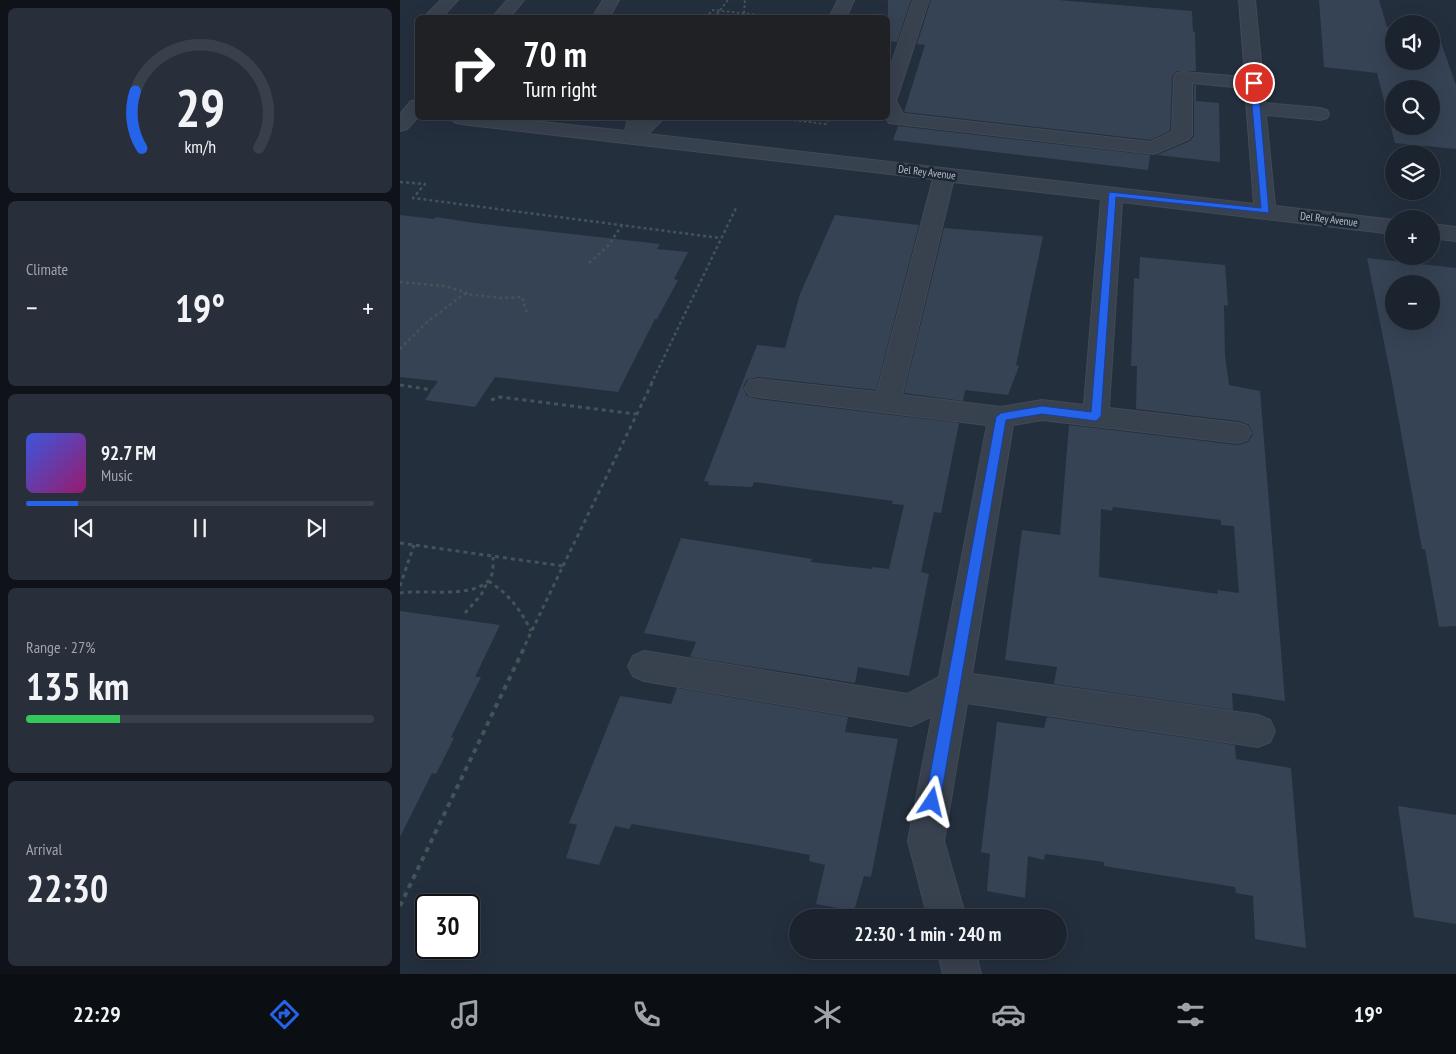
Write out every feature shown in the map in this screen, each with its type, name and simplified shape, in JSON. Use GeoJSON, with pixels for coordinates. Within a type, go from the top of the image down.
{"type":"FeatureCollection","features":[{"type":"Feature","properties":{"kind":"street"},"geometry":{"type":"LineString","coordinates":[[434,15],[450,0]]}},
{"type":"Feature","properties":{"kind":"street"},"geometry":{"type":"LineString","coordinates":[[503,15],[516,0]]}},
{"type":"Feature","properties":{"kind":"street"},"geometry":{"type":"LineString","coordinates":[[602,15],[611,0]]}},
{"type":"Feature","properties":{"kind":"street"},"geometry":{"type":"LineString","coordinates":[[838,15],[846,0]]}},
{"type":"Feature","properties":{"kind":"street"},"geometry":{"type":"LineString","coordinates":[[890,93],[920,0]]}},
{"type":"Feature","properties":{"kind":"street"},"geometry":{"type":"LineString","coordinates":[[1247,0],[1266,212]]}},
{"type":"Feature","properties":{"kind":"street"},"geometry":{"type":"LineString","coordinates":[[890,107],[896,119],[1154,148],[1182,135],[1183,77],[1254,83]]}},
{"type":"Feature","properties":{"kind":"street"},"geometry":{"type":"LineString","coordinates":[[1256,108],[1320,114]]}},
{"type":"Feature","properties":{"kind":"street","name":"Del Rey Avenue"},"geometry":{"type":"LineString","coordinates":[[500,120],[635,127],[945,174],[1385,226]]}},
{"type":"Feature","properties":{"kind":"street"},"geometry":{"type":"LineString","coordinates":[[635,127],[651,120]]}},
{"type":"Feature","properties":{"kind":"street"},"geometry":{"type":"LineString","coordinates":[[887,403],[945,174]]}},
{"type":"Feature","properties":{"kind":"street"},"geometry":{"type":"LineString","coordinates":[[1096,416],[1112,194]]}},
{"type":"Feature","properties":{"kind":"street"},"geometry":{"type":"LineString","coordinates":[[1440,232],[1456,234]]}},
{"type":"Feature","properties":{"kind":"street"},"geometry":{"type":"LineString","coordinates":[[758,388],[1001,417],[1042,410],[1238,433]]}},
{"type":"Feature","properties":{"kind":"street"},"geometry":{"type":"LineString","coordinates":[[945,909],[926,841],[1001,417]]}},
{"type":"Feature","properties":{"kind":"street"},"geometry":{"type":"LineString","coordinates":[[644,666],[911,710],[953,686],[1258,731]]}},
{"type":"Feature","properties":{"kind":"street"},"geometry":{"type":"LineString","coordinates":[[958,959],[962,974]]}},
{"type":"Feature","properties":{"kind":"path"},"geometry":{"type":"LineString","coordinates":[[717,15],[728,0]]}},
{"type":"Feature","properties":{"kind":"path"},"geometry":{"type":"LineString","coordinates":[[744,13],[745,0]]}},
{"type":"Feature","properties":{"kind":"path"},"geometry":{"type":"LineString","coordinates":[[708,15],[712,10],[762,15]]}},
{"type":"Feature","properties":{"kind":"path"},"geometry":{"type":"LineString","coordinates":[[791,120],[826,124],[828,120]]}},
{"type":"Feature","properties":{"kind":"path"},"geometry":{"type":"LineString","coordinates":[[400,182],[425,184],[413,198],[720,238]]}},
{"type":"Feature","properties":{"kind":"path"},"geometry":{"type":"LineString","coordinates":[[400,905],[736,208]]}},
{"type":"Feature","properties":{"kind":"path"},"geometry":{"type":"LineString","coordinates":[[589,263],[608,246],[622,225]]}},
{"type":"Feature","properties":{"kind":"path"},"geometry":{"type":"LineString","coordinates":[[400,282],[449,286],[471,294]]}},
{"type":"Feature","properties":{"kind":"path"},"geometry":{"type":"LineString","coordinates":[[400,349],[427,322],[464,294],[502,298],[522,297],[527,313]]}},
{"type":"Feature","properties":{"kind":"path"},"geometry":{"type":"LineString","coordinates":[[400,385],[432,390]]}},
{"type":"Feature","properties":{"kind":"path"},"geometry":{"type":"LineString","coordinates":[[491,400],[500,396],[636,414]]}},
{"type":"Feature","properties":{"kind":"path"},"geometry":{"type":"LineString","coordinates":[[400,543],[563,566]]}},
{"type":"Feature","properties":{"kind":"path"},"geometry":{"type":"LineString","coordinates":[[400,586],[414,545]]}},
{"type":"Feature","properties":{"kind":"path"},"geometry":{"type":"LineString","coordinates":[[465,613],[481,595],[492,575],[493,556]]}},
{"type":"Feature","properties":{"kind":"path"},"geometry":{"type":"LineString","coordinates":[[400,593],[458,592],[488,581],[497,586],[515,602],[531,632]]}},
{"type":"Feature","properties":{"kind":"building"},"geometry":{"type":"Polygon","coordinates":[[[888,0],[911,0],[897,42],[890,41],[890,15],[888,15],[888,0]]]}},
{"type":"Feature","properties":{"kind":"building"},"geometry":{"type":"Polygon","coordinates":[[[931,0],[1058,0],[1192,11],[1193,31],[1195,32],[1196,71],[1177,71],[1172,76],[1170,131],[1151,140],[904,112],[925,45],[917,44],[931,0]]]}},
{"type":"Feature","properties":{"kind":"building"},"geometry":{"type":"Polygon","coordinates":[[[1319,0],[1379,0],[1385,20],[1385,70],[1440,70],[1440,40],[1456,85],[1456,149],[1440,147],[1440,145],[1395,143],[1393,135],[1440,135],[1440,80],[1385,80],[1385,104],[1377,73],[1324,67],[1319,0]]]}},
{"type":"Feature","properties":{"kind":"building"},"geometry":{"type":"Polygon","coordinates":[[[1194,85],[1196,85],[1196,101],[1219,103],[1220,162],[1157,155],[1190,141],[1194,136],[1194,85]]]}},
{"type":"Feature","properties":{"kind":"building"},"geometry":{"type":"Polygon","coordinates":[[[898,126],[1150,155],[1148,170],[893,140],[898,126]]]}},
{"type":"Feature","properties":{"kind":"building"},"geometry":{"type":"Polygon","coordinates":[[[400,215],[434,219],[436,217],[660,244],[657,249],[688,252],[674,279],[678,280],[657,319],[655,319],[618,392],[495,377],[475,407],[425,400],[438,381],[400,377],[400,215]]]}},
{"type":"Feature","properties":{"kind":"building"},"geometry":{"type":"Polygon","coordinates":[[[835,215],[919,225],[876,390],[758,377],[747,380],[743,387],[747,396],[758,399],[959,423],[941,513],[934,512],[921,572],[929,574],[909,676],[858,667],[855,683],[690,657],[696,642],[644,633],[681,538],[812,559],[811,562],[872,569],[873,567],[889,569],[904,505],[892,504],[893,501],[754,482],[752,487],[708,485],[709,482],[704,481],[757,345],[785,348],[800,294],[835,215]]]}},
{"type":"Feature","properties":{"kind":"building"},"geometry":{"type":"Polygon","coordinates":[[[944,228],[1043,236],[1016,365],[1019,366],[1008,395],[965,390],[963,401],[904,393],[944,228]]]}},
{"type":"Feature","properties":{"kind":"building"},"geometry":{"type":"Polygon","coordinates":[[[1140,257],[1225,265],[1228,306],[1224,305],[1225,355],[1229,385],[1260,391],[1285,701],[1232,693],[1233,710],[1054,684],[1057,667],[1005,660],[1022,530],[1060,535],[1069,425],[1238,445],[1248,442],[1253,434],[1249,425],[1238,421],[1136,409],[1137,366],[1131,366],[1134,278],[1139,279],[1140,257]],[[1113,507],[1112,511],[1101,509],[1099,577],[1218,594],[1217,590],[1239,593],[1234,526],[1221,525],[1221,520],[1113,507]]]}},
{"type":"Feature","properties":{"kind":"building"},"geometry":{"type":"Polygon","coordinates":[[[1367,258],[1385,260],[1385,265],[1429,265],[1456,268],[1456,626],[1439,627],[1425,549],[1422,549],[1367,258]]]}},
{"type":"Feature","properties":{"kind":"building"},"geometry":{"type":"Polygon","coordinates":[[[400,611],[500,625],[475,677],[481,677],[451,737],[454,738],[436,774],[432,773],[400,837],[400,611]]]}},
{"type":"Feature","properties":{"kind":"building"},"geometry":{"type":"Polygon","coordinates":[[[677,688],[848,717],[845,732],[898,739],[871,877],[864,876],[855,909],[816,904],[825,865],[809,861],[810,855],[762,846],[632,824],[629,829],[615,826],[599,865],[566,858],[577,825],[569,823],[620,696],[671,704],[677,688]]]}},
{"type":"Feature","properties":{"kind":"building"},"geometry":{"type":"Polygon","coordinates":[[[1047,717],[1235,745],[1236,759],[1291,768],[1306,948],[1255,939],[1253,896],[1236,893],[1235,887],[1104,866],[1104,862],[1045,854],[1044,860],[1028,856],[1025,898],[987,891],[990,854],[981,852],[997,722],[1044,728],[1047,717]]]}},
{"type":"Feature","properties":{"kind":"building"},"geometry":{"type":"Polygon","coordinates":[[[1398,806],[1456,815],[1456,924],[1414,917],[1398,806]]]}},
{"type":"Feature","properties":{"kind":"route"},"geometry":{"type":"LineString","coordinates":[[932,802],[1001,417],[1042,410],[1096,416],[1112,194],[1266,212],[1254,83]]}}]}
